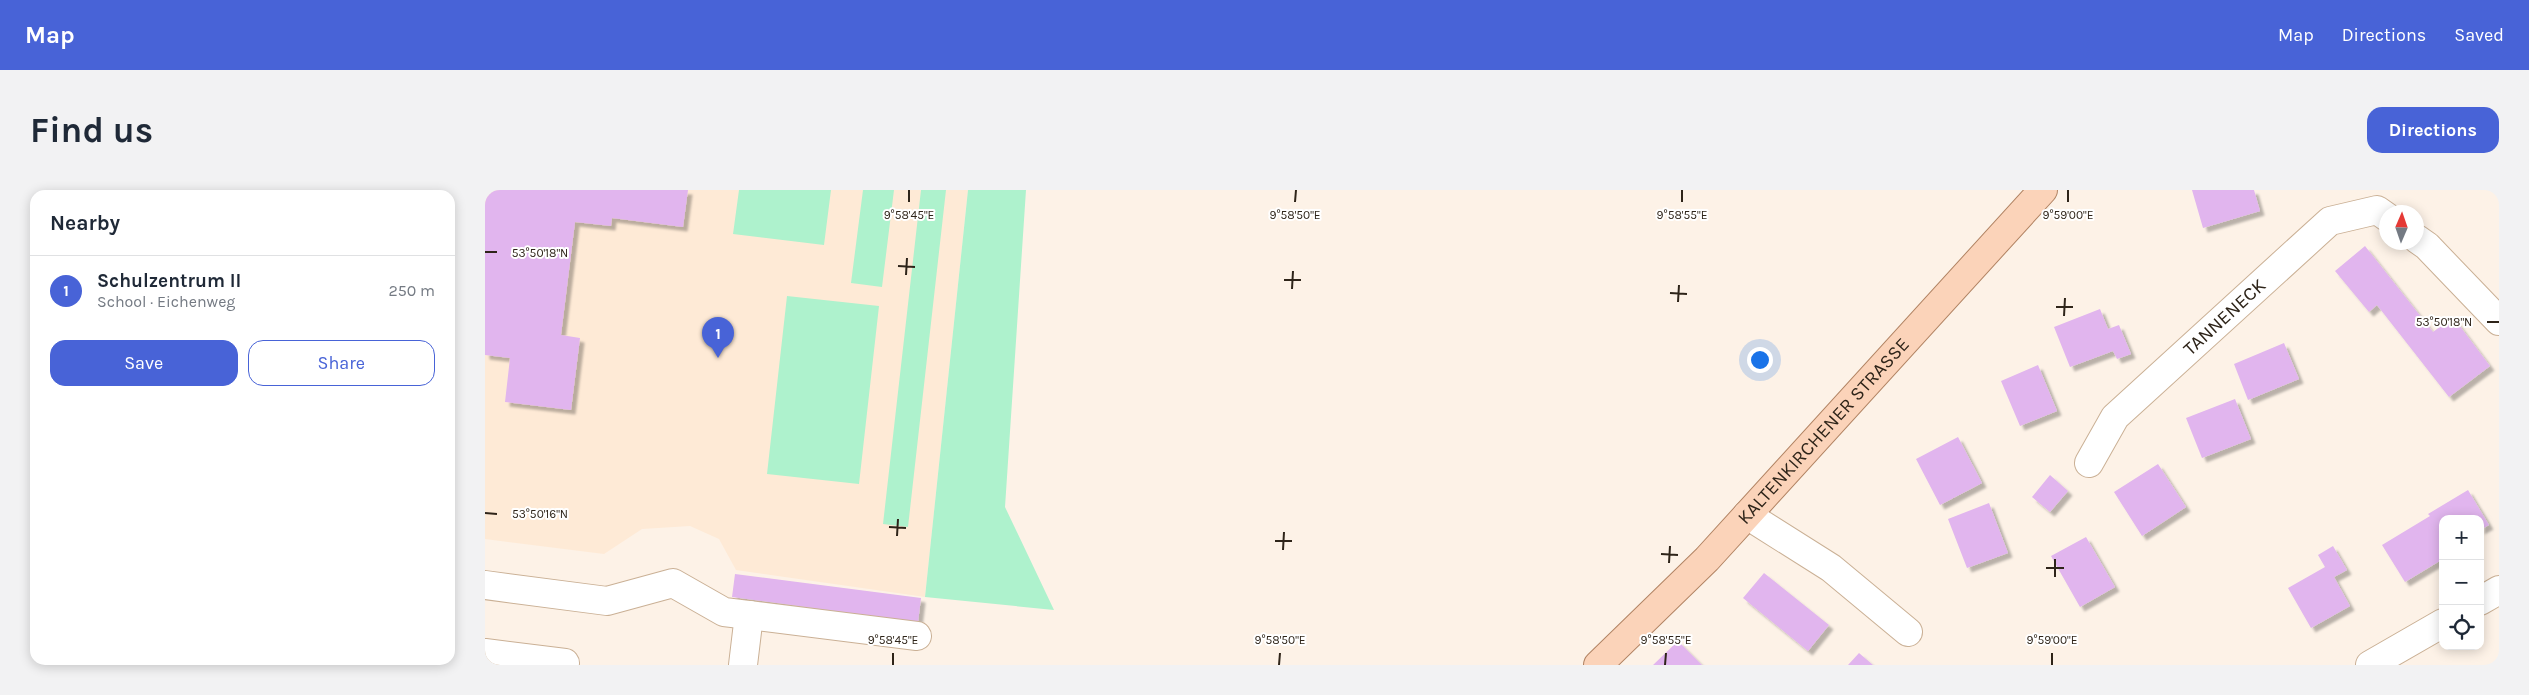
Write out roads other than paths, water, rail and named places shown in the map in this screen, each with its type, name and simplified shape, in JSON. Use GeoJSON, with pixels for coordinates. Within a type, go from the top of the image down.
{"type":"FeatureCollection","features":[{"type":"Feature","properties":{"kind":"main road","name":"KALTENKIRCHENER STRASSE"},"geometry":{"type":"LineString","coordinates":[[1599,665],[1707,559],[2043,190]]}},
{"type":"Feature","properties":{"kind":"street","name":"TANNENECK"},"geometry":{"type":"LineString","coordinates":[[2089,463],[2115,417],[2330,221],[2377,210],[2379,211]]}},
{"type":"Feature","properties":{"kind":"street"},"geometry":{"type":"LineString","coordinates":[[2424,244],[2499,321]]}},
{"type":"Feature","properties":{"kind":"street"},"geometry":{"type":"LineString","coordinates":[[1747,515],[1831,568],[1909,632]]}},
{"type":"Feature","properties":{"kind":"street"},"geometry":{"type":"LineString","coordinates":[[485,585],[607,601],[673,584],[724,612],[917,636]]}},
{"type":"Feature","properties":{"kind":"street"},"geometry":{"type":"LineString","coordinates":[[2484,599],[2499,590]]}},
{"type":"Feature","properties":{"kind":"street"},"geometry":{"type":"LineString","coordinates":[[743,665],[749,615]]}},
{"type":"Feature","properties":{"kind":"street"},"geometry":{"type":"LineString","coordinates":[[2371,665],[2439,625]]}},
{"type":"Feature","properties":{"kind":"street"},"geometry":{"type":"LineString","coordinates":[[485,653],[565,663]]}},
{"type":"Feature","properties":{"kind":"place","name":"Schulzentrum II"},"geometry":{"type":"Point","coordinates":[718,358]}}]}
